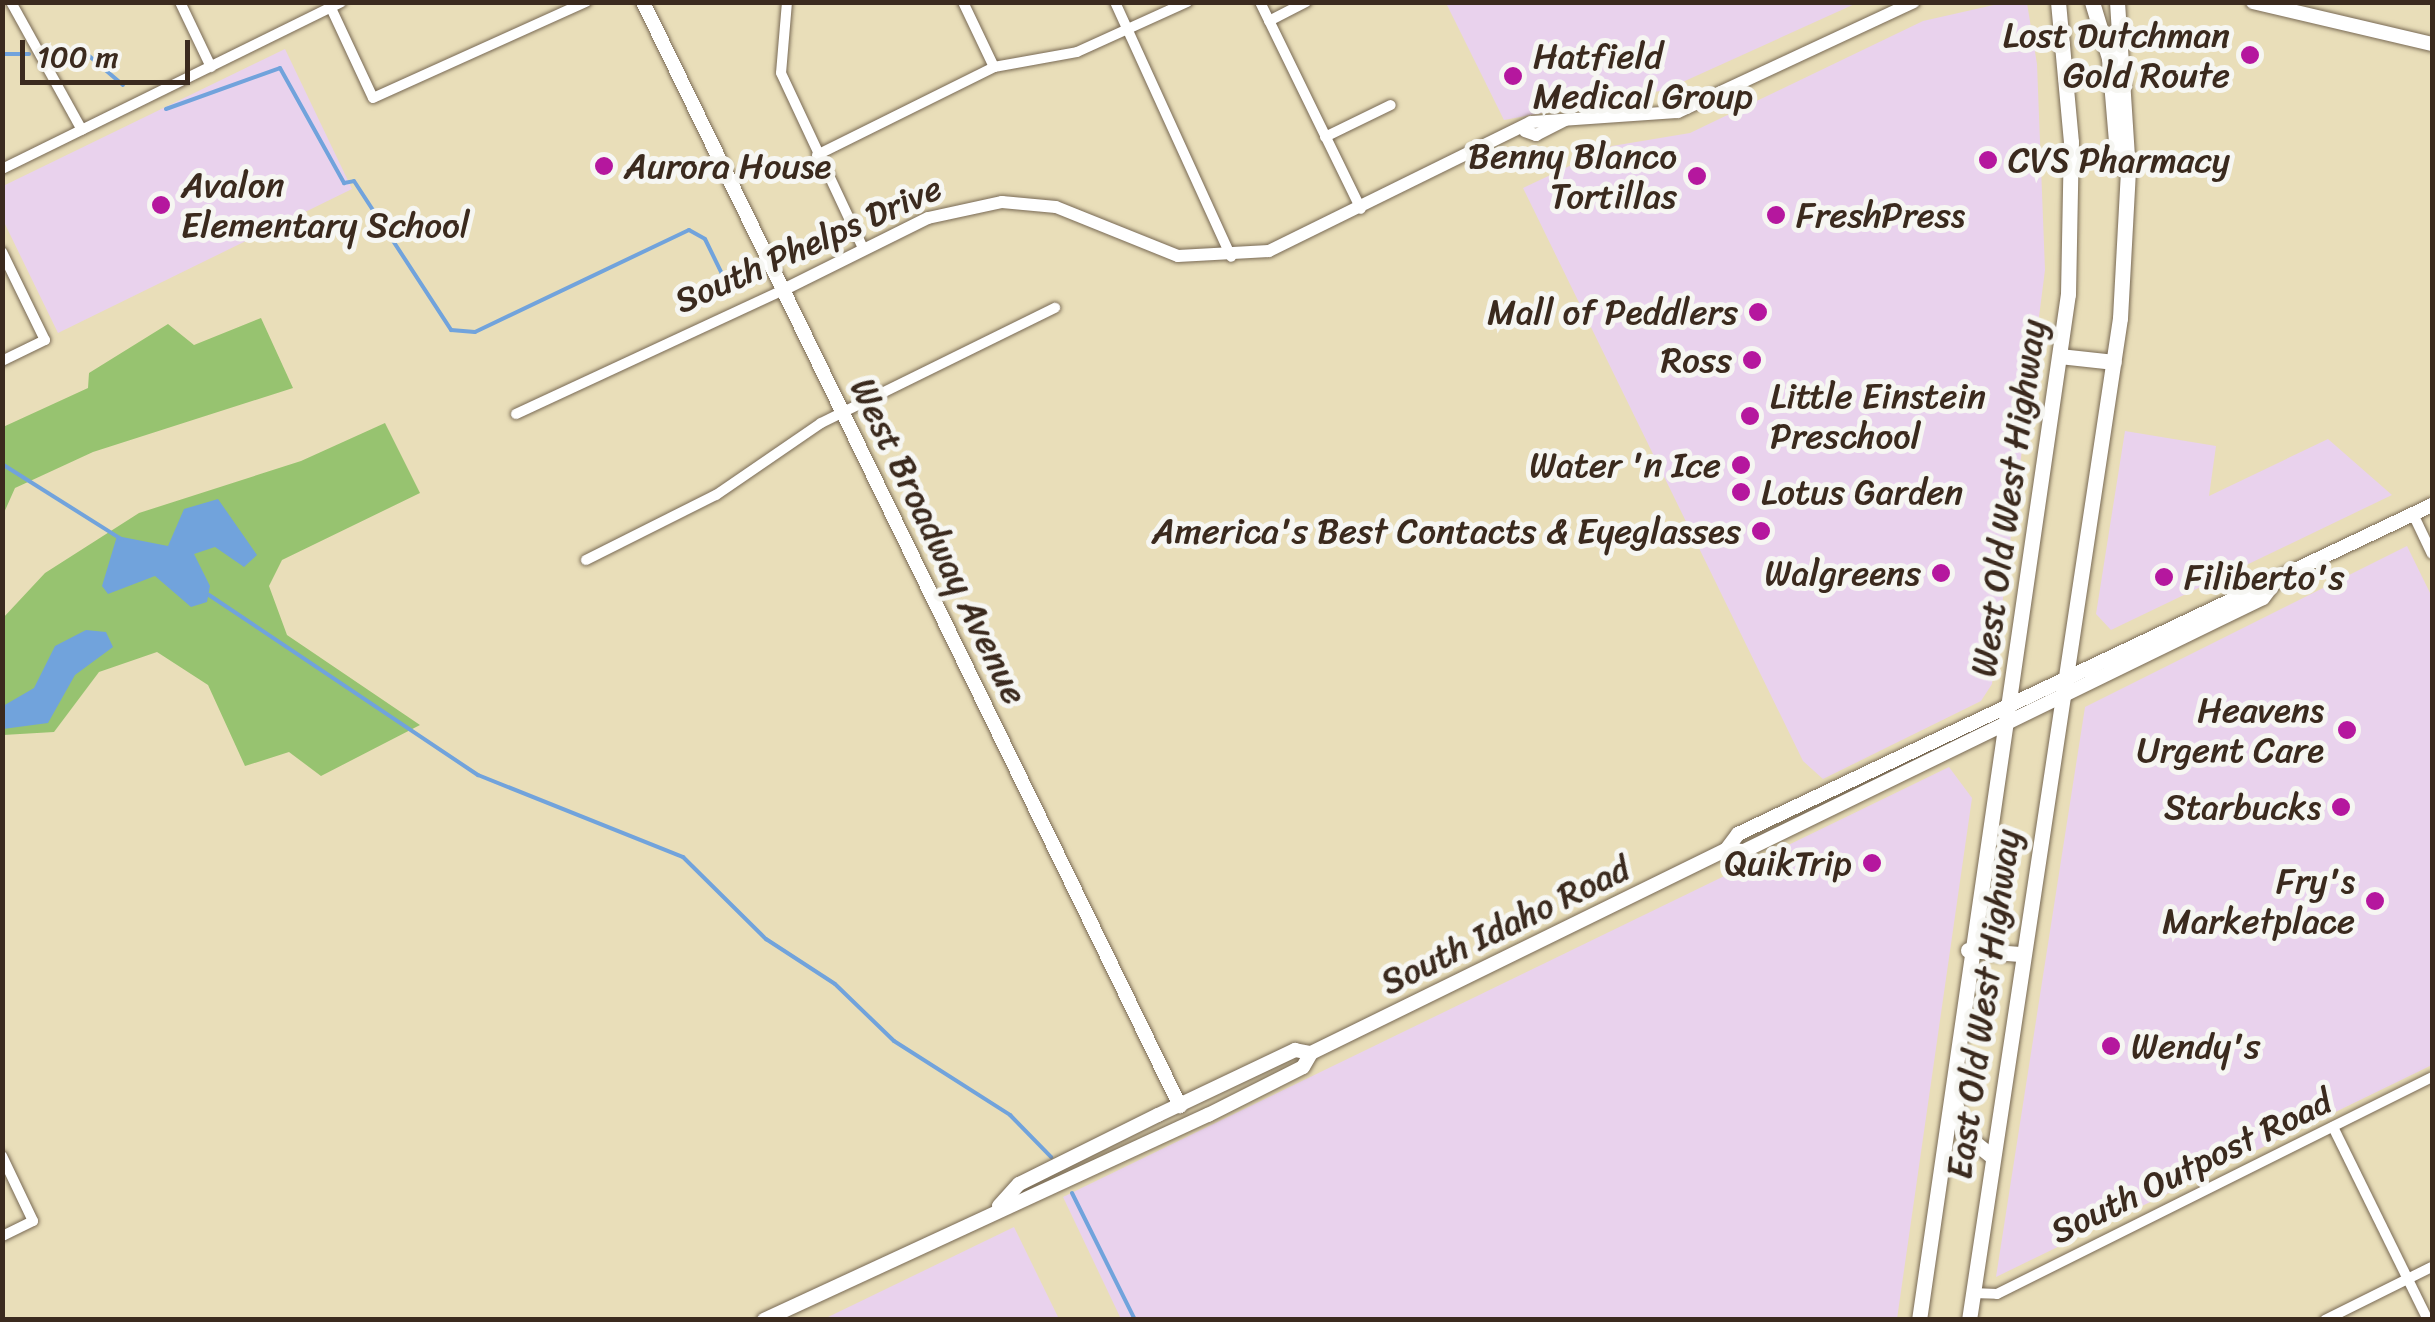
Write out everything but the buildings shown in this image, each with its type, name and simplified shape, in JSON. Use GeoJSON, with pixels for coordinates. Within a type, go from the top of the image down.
{"type":"FeatureCollection","features":[{"type":"Feature","properties":{"kind":"main road","name":"West Broadway Avenue"},"geometry":{"type":"LineString","coordinates":[[643,2],[1180,1106]]}},
{"type":"Feature","properties":{"kind":"main road","name":"West Old West Highway"},"geometry":{"type":"LineString","coordinates":[[2008,702],[2060,356],[2072,191],[2058,2]]}},
{"type":"Feature","properties":{"kind":"main road"},"geometry":{"type":"LineString","coordinates":[[2092,2],[2109,58],[2128,227]]}},
{"type":"Feature","properties":{"kind":"main road"},"geometry":{"type":"LineString","coordinates":[[2061,697],[2114,362],[2128,227],[2117,2]]}},
{"type":"Feature","properties":{"kind":"main road"},"geometry":{"type":"LineString","coordinates":[[2253,2],[2309,7],[2432,44]]}},
{"type":"Feature","properties":{"kind":"main road"},"geometry":{"type":"LineString","coordinates":[[2060,356],[2114,362]]}},
{"type":"Feature","properties":{"kind":"main road","name":"South Idaho Road"},"geometry":{"type":"LineString","coordinates":[[764,1320],[999,1206],[1061,1186],[1303,1068],[1311,1053],[1726,850],[1738,834],[2255,582],[2275,582],[2432,505]]}},
{"type":"Feature","properties":{"kind":"main road","name":"South Idaho Road"},"geometry":{"type":"LineString","coordinates":[[1726,850],[1744,852],[2263,598],[2275,582]]}},
{"type":"Feature","properties":{"kind":"main road","name":"East Old West Highway"},"geometry":{"type":"LineString","coordinates":[[1969,1320],[1990,1155],[2061,697]]}},
{"type":"Feature","properties":{"kind":"main road","name":"East Old West Highway"},"geometry":{"type":"LineString","coordinates":[[1919,1320],[1968,950],[2008,702]]}},
{"type":"Feature","properties":{"kind":"main road"},"geometry":{"type":"LineString","coordinates":[[1968,950],[2020,954]]}},
{"type":"Feature","properties":{"kind":"main road","name":"South Idaho Road"},"geometry":{"type":"LineString","coordinates":[[999,1206],[1052,1169],[1180,1106],[1295,1050],[1311,1053]]}},
{"type":"Feature","properties":{"kind":"main road"},"geometry":{"type":"LineString","coordinates":[[1952,1064],[1958,1124],[1990,1155]]}},
{"type":"Feature","properties":{"kind":"street"},"geometry":{"type":"LineString","coordinates":[[11,2],[82,130]]}},
{"type":"Feature","properties":{"kind":"street"},"geometry":{"type":"LineString","coordinates":[[180,2],[211,67]]}},
{"type":"Feature","properties":{"kind":"street"},"geometry":{"type":"LineString","coordinates":[[2,169],[336,5],[373,98],[586,2]]}},
{"type":"Feature","properties":{"kind":"street"},"geometry":{"type":"LineString","coordinates":[[787,2],[782,73],[864,250]]}},
{"type":"Feature","properties":{"kind":"street"},"geometry":{"type":"LineString","coordinates":[[963,2],[994,67]]}},
{"type":"Feature","properties":{"kind":"street"},"geometry":{"type":"LineString","coordinates":[[1115,2],[1231,258]]}},
{"type":"Feature","properties":{"kind":"street"},"geometry":{"type":"LineString","coordinates":[[817,155],[994,67],[1077,52],[1188,2]]}},
{"type":"Feature","properties":{"kind":"street"},"geometry":{"type":"LineString","coordinates":[[1260,2],[1361,209]]}},
{"type":"Feature","properties":{"kind":"street"},"geometry":{"type":"LineString","coordinates":[[1269,20],[1306,2]]}},
{"type":"Feature","properties":{"kind":"street","name":"South Phelps Drive"},"geometry":{"type":"LineString","coordinates":[[516,414],[943,213],[1016,201],[1073,212],[1178,256],[1231,258],[1301,240],[1525,131],[1542,118],[1565,120],[1696,106],[1914,2]]}},
{"type":"Feature","properties":{"kind":"street"},"geometry":{"type":"LineString","coordinates":[[1325,137],[1390,106]]}},
{"type":"Feature","properties":{"kind":"street"},"geometry":{"type":"LineString","coordinates":[[2,252],[45,340],[2,361]]}},
{"type":"Feature","properties":{"kind":"street"},"geometry":{"type":"LineString","coordinates":[[586,560],[716,495],[842,412],[1055,308]]}},
{"type":"Feature","properties":{"kind":"street"},"geometry":{"type":"LineString","coordinates":[[2413,514],[2432,554]]}},
{"type":"Feature","properties":{"kind":"street","name":"South Outpost Road"},"geometry":{"type":"LineString","coordinates":[[1972,1293],[1997,1294],[2432,1077]]}},
{"type":"Feature","properties":{"kind":"street"},"geometry":{"type":"LineString","coordinates":[[2333,1127],[2428,1320]]}},
{"type":"Feature","properties":{"kind":"street"},"geometry":{"type":"LineString","coordinates":[[2,1156],[34,1220],[2,1236]]}},
{"type":"Feature","properties":{"kind":"street"},"geometry":{"type":"LineString","coordinates":[[2325,1320],[2432,1267]]}},
{"type":"Feature","properties":{"kind":"shaded area"},"geometry":{"type":"Polygon","coordinates":[[[2007,2],[2027,3],[2037,64],[2045,270],[1992,684],[1981,701],[1823,779],[1803,761],[1523,188],[1612,146],[1690,133],[1923,21],[2007,2]]]}},
{"type":"Feature","properties":{"kind":"shaded area"},"geometry":{"type":"Polygon","coordinates":[[[1446,3],[1857,3],[1665,90],[1504,120],[1446,3]]]}},
{"type":"Feature","properties":{"kind":"shaded area","name":"Avalon Elementary School"},"geometry":{"type":"Polygon","coordinates":[[[285,49],[352,189],[58,333],[3,220],[3,186],[285,49]]]}},
{"type":"Feature","properties":{"kind":"shaded area"},"geometry":{"type":"Polygon","coordinates":[[[2125,431],[2216,446],[2209,496],[2328,439],[2392,495],[2111,630],[2096,614],[2125,431]]]}},
{"type":"Feature","properties":{"kind":"shaded area"},"geometry":{"type":"Polygon","coordinates":[[[2407,546],[2432,597],[2432,1065],[1996,1277],[2085,707],[2407,546]]]}},
{"type":"Feature","properties":{"kind":"shaded area"},"geometry":{"type":"Polygon","coordinates":[[[1949,767],[1972,798],[1897,1319],[1121,1319],[1063,1197],[1949,767]]]}},
{"type":"Feature","properties":{"kind":"shaded area"},"geometry":{"type":"Polygon","coordinates":[[[1014,1227],[1059,1319],[824,1319],[1014,1227]]]}},
{"type":"Feature","properties":{"kind":"green space"},"geometry":{"type":"Polygon","coordinates":[[[261,318],[293,388],[93,452],[15,488],[3,515],[3,427],[88,388],[89,373],[168,324],[194,345],[261,318]]]}},
{"type":"Feature","properties":{"kind":"green space"},"geometry":{"type":"Polygon","coordinates":[[[385,423],[420,493],[282,560],[269,586],[287,635],[420,725],[321,776],[289,752],[245,766],[208,685],[157,652],[99,672],[54,732],[3,735],[3,618],[45,573],[139,513],[301,461],[385,423]]]}},
{"type":"Feature","properties":{"kind":"water"},"geometry":{"type":"Polygon","coordinates":[[[218,499],[257,555],[244,567],[215,547],[194,554],[210,586],[207,602],[191,607],[155,576],[108,594],[102,586],[117,536],[168,546],[184,509],[218,499]]]}},
{"type":"Feature","properties":{"kind":"water"},"geometry":{"type":"Polygon","coordinates":[[[86,630],[106,632],[113,647],[75,675],[48,723],[3,729],[3,706],[34,688],[55,646],[86,630]]]}},
{"type":"Feature","properties":{"kind":"waterway"},"geometry":{"type":"LineString","coordinates":[[59,53],[88,55],[123,85]]}},
{"type":"Feature","properties":{"kind":"waterway"},"geometry":{"type":"LineString","coordinates":[[2,54],[29,54]]}},
{"type":"Feature","properties":{"kind":"waterway"},"geometry":{"type":"LineString","coordinates":[[166,109],[280,68],[344,183],[354,181],[451,330],[475,332],[689,230],[705,239],[726,282]]}},
{"type":"Feature","properties":{"kind":"waterway"},"geometry":{"type":"LineString","coordinates":[[2,464],[121,539]]}},
{"type":"Feature","properties":{"kind":"waterway"},"geometry":{"type":"LineString","coordinates":[[209,595],[478,775],[683,857],[766,939],[835,984],[894,1041],[1010,1115],[1051,1157]]}},
{"type":"Feature","properties":{"kind":"waterway"},"geometry":{"type":"LineString","coordinates":[[1072,1193],[1135,1320]]}},
{"type":"Feature","properties":{"kind":"place","name":"Lost Dutchman Gold Route"},"geometry":{"type":"Point","coordinates":[2250,55]}},
{"type":"Feature","properties":{"kind":"place","name":"Hatfield Medical Group"},"geometry":{"type":"Point","coordinates":[1513,76]}},
{"type":"Feature","properties":{"kind":"place","name":"CVS Pharmacy"},"geometry":{"type":"Point","coordinates":[1988,160]}},
{"type":"Feature","properties":{"kind":"place","name":"Aurora House"},"geometry":{"type":"Point","coordinates":[604,166]}},
{"type":"Feature","properties":{"kind":"place","name":"Benny Blanco Tortillas"},"geometry":{"type":"Point","coordinates":[1697,176]}},
{"type":"Feature","properties":{"kind":"place","name":"Avalon Elementary School"},"geometry":{"type":"Point","coordinates":[161,205]}},
{"type":"Feature","properties":{"kind":"place","name":"FreshPress"},"geometry":{"type":"Point","coordinates":[1776,215]}},
{"type":"Feature","properties":{"kind":"place","name":"Mall of Peddlers"},"geometry":{"type":"Point","coordinates":[1758,312]}},
{"type":"Feature","properties":{"kind":"place","name":"Ross"},"geometry":{"type":"Point","coordinates":[1752,360]}},
{"type":"Feature","properties":{"kind":"place","name":"Little Einstein Preschool"},"geometry":{"type":"Point","coordinates":[1750,416]}},
{"type":"Feature","properties":{"kind":"place","name":"Water 'n Ice"},"geometry":{"type":"Point","coordinates":[1741,465]}},
{"type":"Feature","properties":{"kind":"place","name":"Lotus Garden"},"geometry":{"type":"Point","coordinates":[1741,492]}},
{"type":"Feature","properties":{"kind":"place","name":"America's Best Contacts & Eyeglasses"},"geometry":{"type":"Point","coordinates":[1761,531]}},
{"type":"Feature","properties":{"kind":"place","name":"Walgreens"},"geometry":{"type":"Point","coordinates":[1941,573]}},
{"type":"Feature","properties":{"kind":"place","name":"Filiberto's"},"geometry":{"type":"Point","coordinates":[2164,577]}},
{"type":"Feature","properties":{"kind":"place","name":"Heavens Urgent Care"},"geometry":{"type":"Point","coordinates":[2347,730]}},
{"type":"Feature","properties":{"kind":"place","name":"Starbucks"},"geometry":{"type":"Point","coordinates":[2341,807]}},
{"type":"Feature","properties":{"kind":"place","name":"QuikTrip"},"geometry":{"type":"Point","coordinates":[1872,863]}},
{"type":"Feature","properties":{"kind":"place","name":"Fry's Marketplace"},"geometry":{"type":"Point","coordinates":[2375,901]}},
{"type":"Feature","properties":{"kind":"place","name":"Wendy's"},"geometry":{"type":"Point","coordinates":[2111,1046]}}]}
